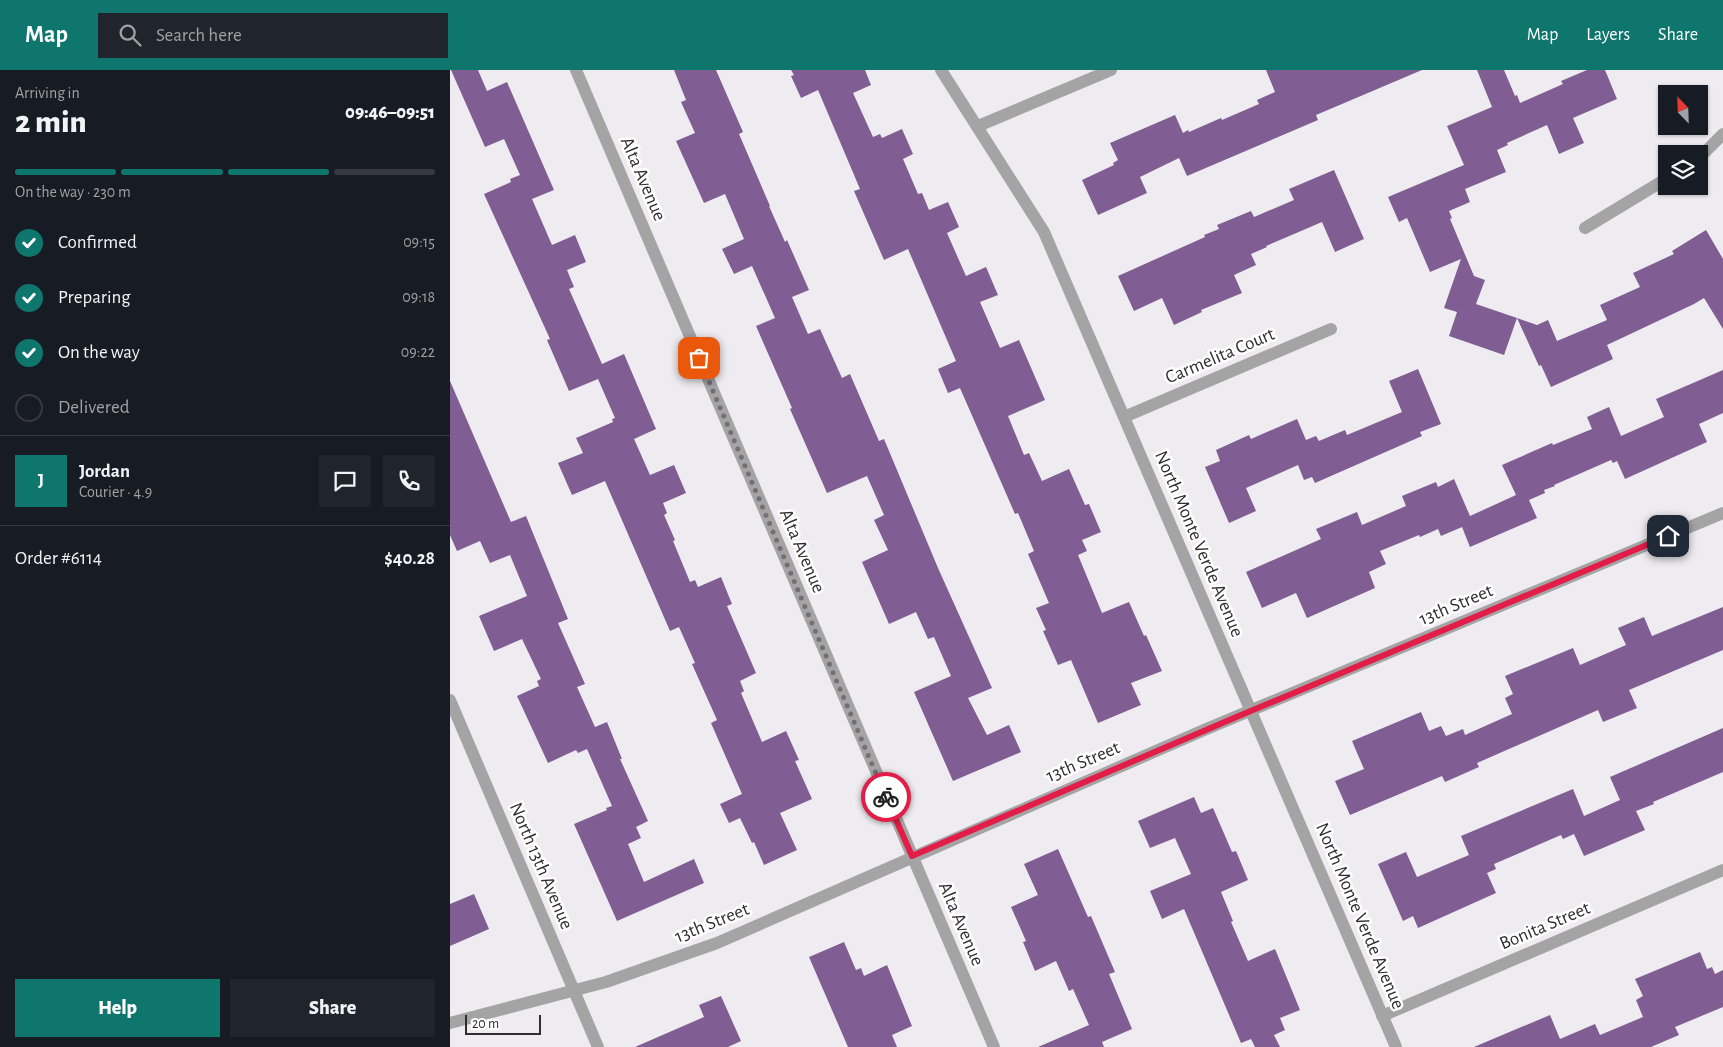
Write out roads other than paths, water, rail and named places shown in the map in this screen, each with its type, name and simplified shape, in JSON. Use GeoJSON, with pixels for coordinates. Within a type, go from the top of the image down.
{"type":"FeatureCollection","features":[{"type":"Feature","properties":{"kind":"street","name":"Alta Avenue"},"geometry":{"type":"LineString","coordinates":[[576,70],[994,1047]]}},
{"type":"Feature","properties":{"kind":"street","name":"North Monte Verde Avenue"},"geometry":{"type":"LineString","coordinates":[[941,70],[1044,232],[1238,679],[1249,711],[1266,744],[1396,1047]]}},
{"type":"Feature","properties":{"kind":"street"},"geometry":{"type":"LineString","coordinates":[[978,126],[1111,70]]}},
{"type":"Feature","properties":{"kind":"street"},"geometry":{"type":"LineString","coordinates":[[1708,149],[1723,134]]}},
{"type":"Feature","properties":{"kind":"street"},"geometry":{"type":"LineString","coordinates":[[1585,228],[1658,183]]}},
{"type":"Feature","properties":{"kind":"street","name":"Carmelita Court"},"geometry":{"type":"LineString","coordinates":[[1124,417],[1331,329]]}},
{"type":"Feature","properties":{"kind":"street","name":"13th Street"},"geometry":{"type":"LineString","coordinates":[[450,1023],[574,992],[624,977],[717,943],[912,856],[1249,711],[1723,513]]}},
{"type":"Feature","properties":{"kind":"street","name":"North 13th Avenue"},"geometry":{"type":"LineString","coordinates":[[450,700],[598,1047]]}},
{"type":"Feature","properties":{"kind":"street","name":"Bonita Street"},"geometry":{"type":"LineString","coordinates":[[1382,1016],[1723,870]]}}]}
